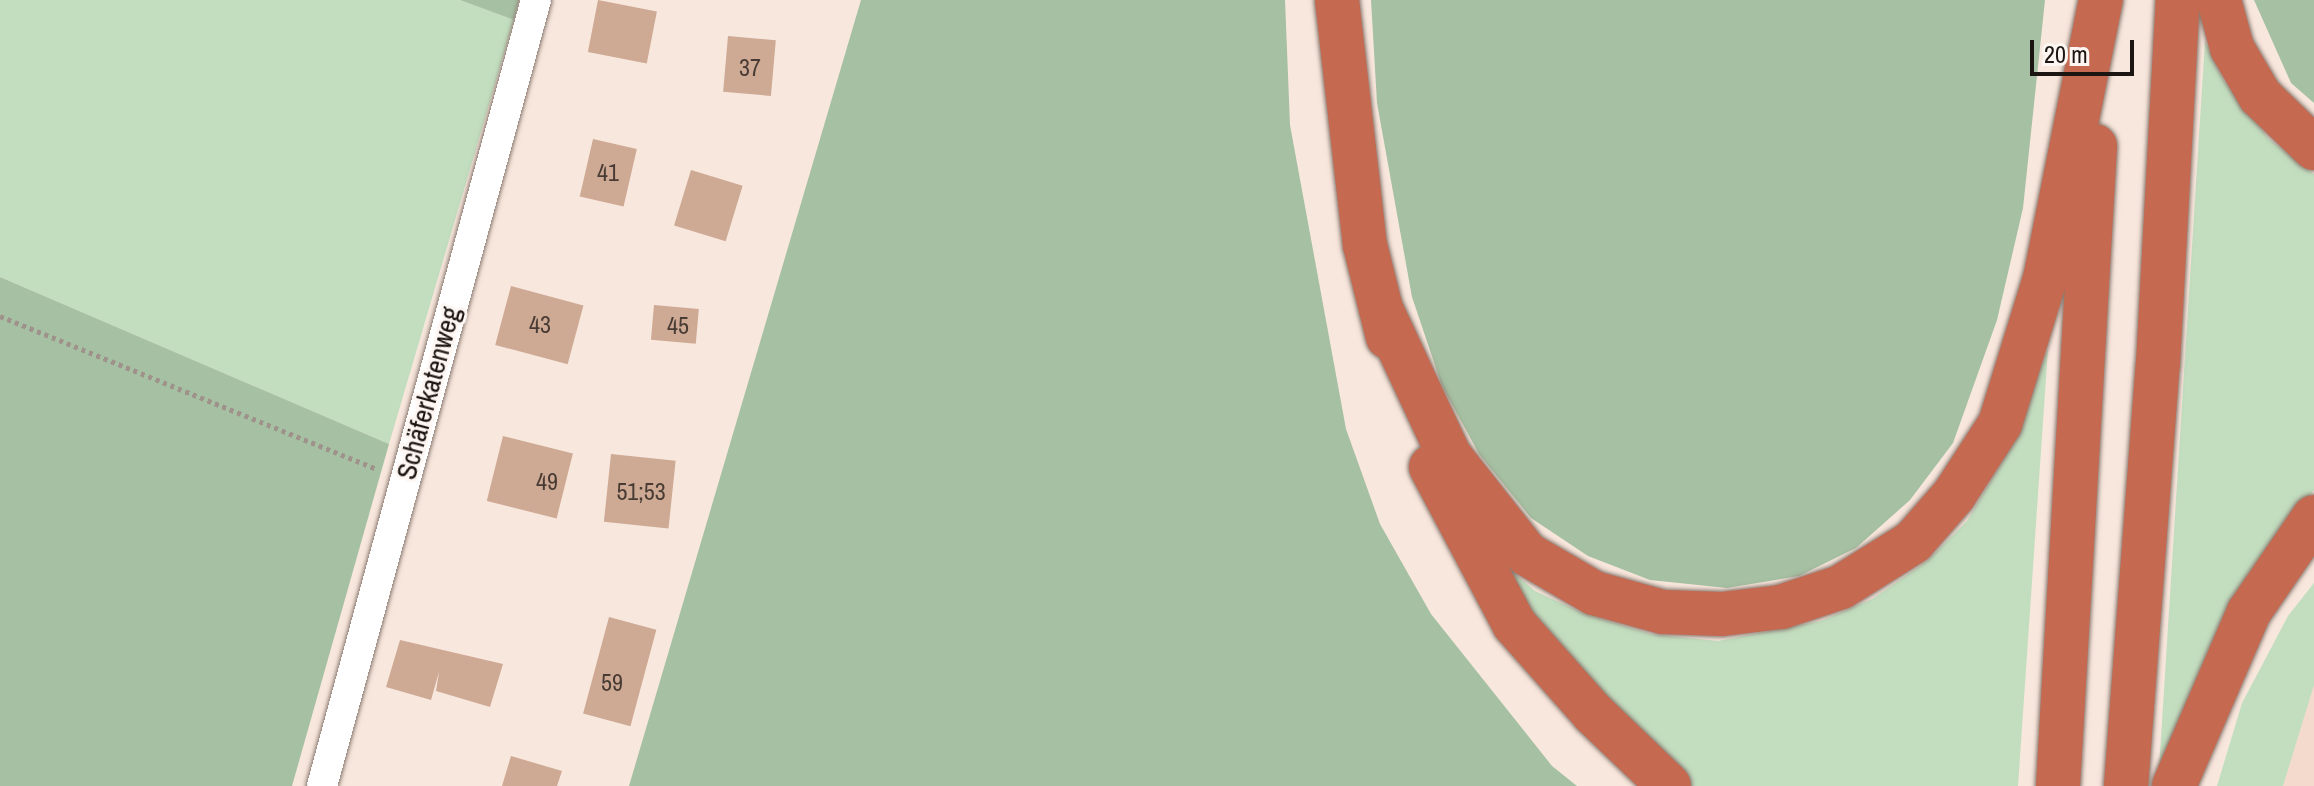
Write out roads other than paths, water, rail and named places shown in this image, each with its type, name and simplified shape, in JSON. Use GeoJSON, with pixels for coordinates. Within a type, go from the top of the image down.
{"type":"FeatureCollection","features":[{"type":"Feature","properties":{"kind":"highway"},"geometry":{"type":"LineString","coordinates":[[1337,0],[1365,245],[1401,397],[1438,486],[1514,624],[1593,713],[1669,786]]}},
{"type":"Feature","properties":{"kind":"highway"},"geometry":{"type":"LineString","coordinates":[[1381,309],[1449,455],[1527,554],[1594,593],[1663,612],[1722,614],[1781,607],[1841,587],[1913,542],[1954,495],[2000,424],[2045,279],[2102,0]]}},
{"type":"Feature","properties":{"kind":"highway"},"geometry":{"type":"LineString","coordinates":[[2058,786],[2102,0]]}},
{"type":"Feature","properties":{"kind":"highway"},"geometry":{"type":"LineString","coordinates":[[2126,786],[2158,364],[2178,0]]}},
{"type":"Feature","properties":{"kind":"highway"},"geometry":{"type":"LineString","coordinates":[[2219,0],[2232,48],[2260,96],[2314,148]]}},
{"type":"Feature","properties":{"kind":"highway"},"geometry":{"type":"LineString","coordinates":[[2174,786],[2249,612],[2314,517]]}},
{"type":"Feature","properties":{"kind":"street","name":"Schäferkatenweg"},"geometry":{"type":"LineString","coordinates":[[322,786],[536,0]]}}]}
